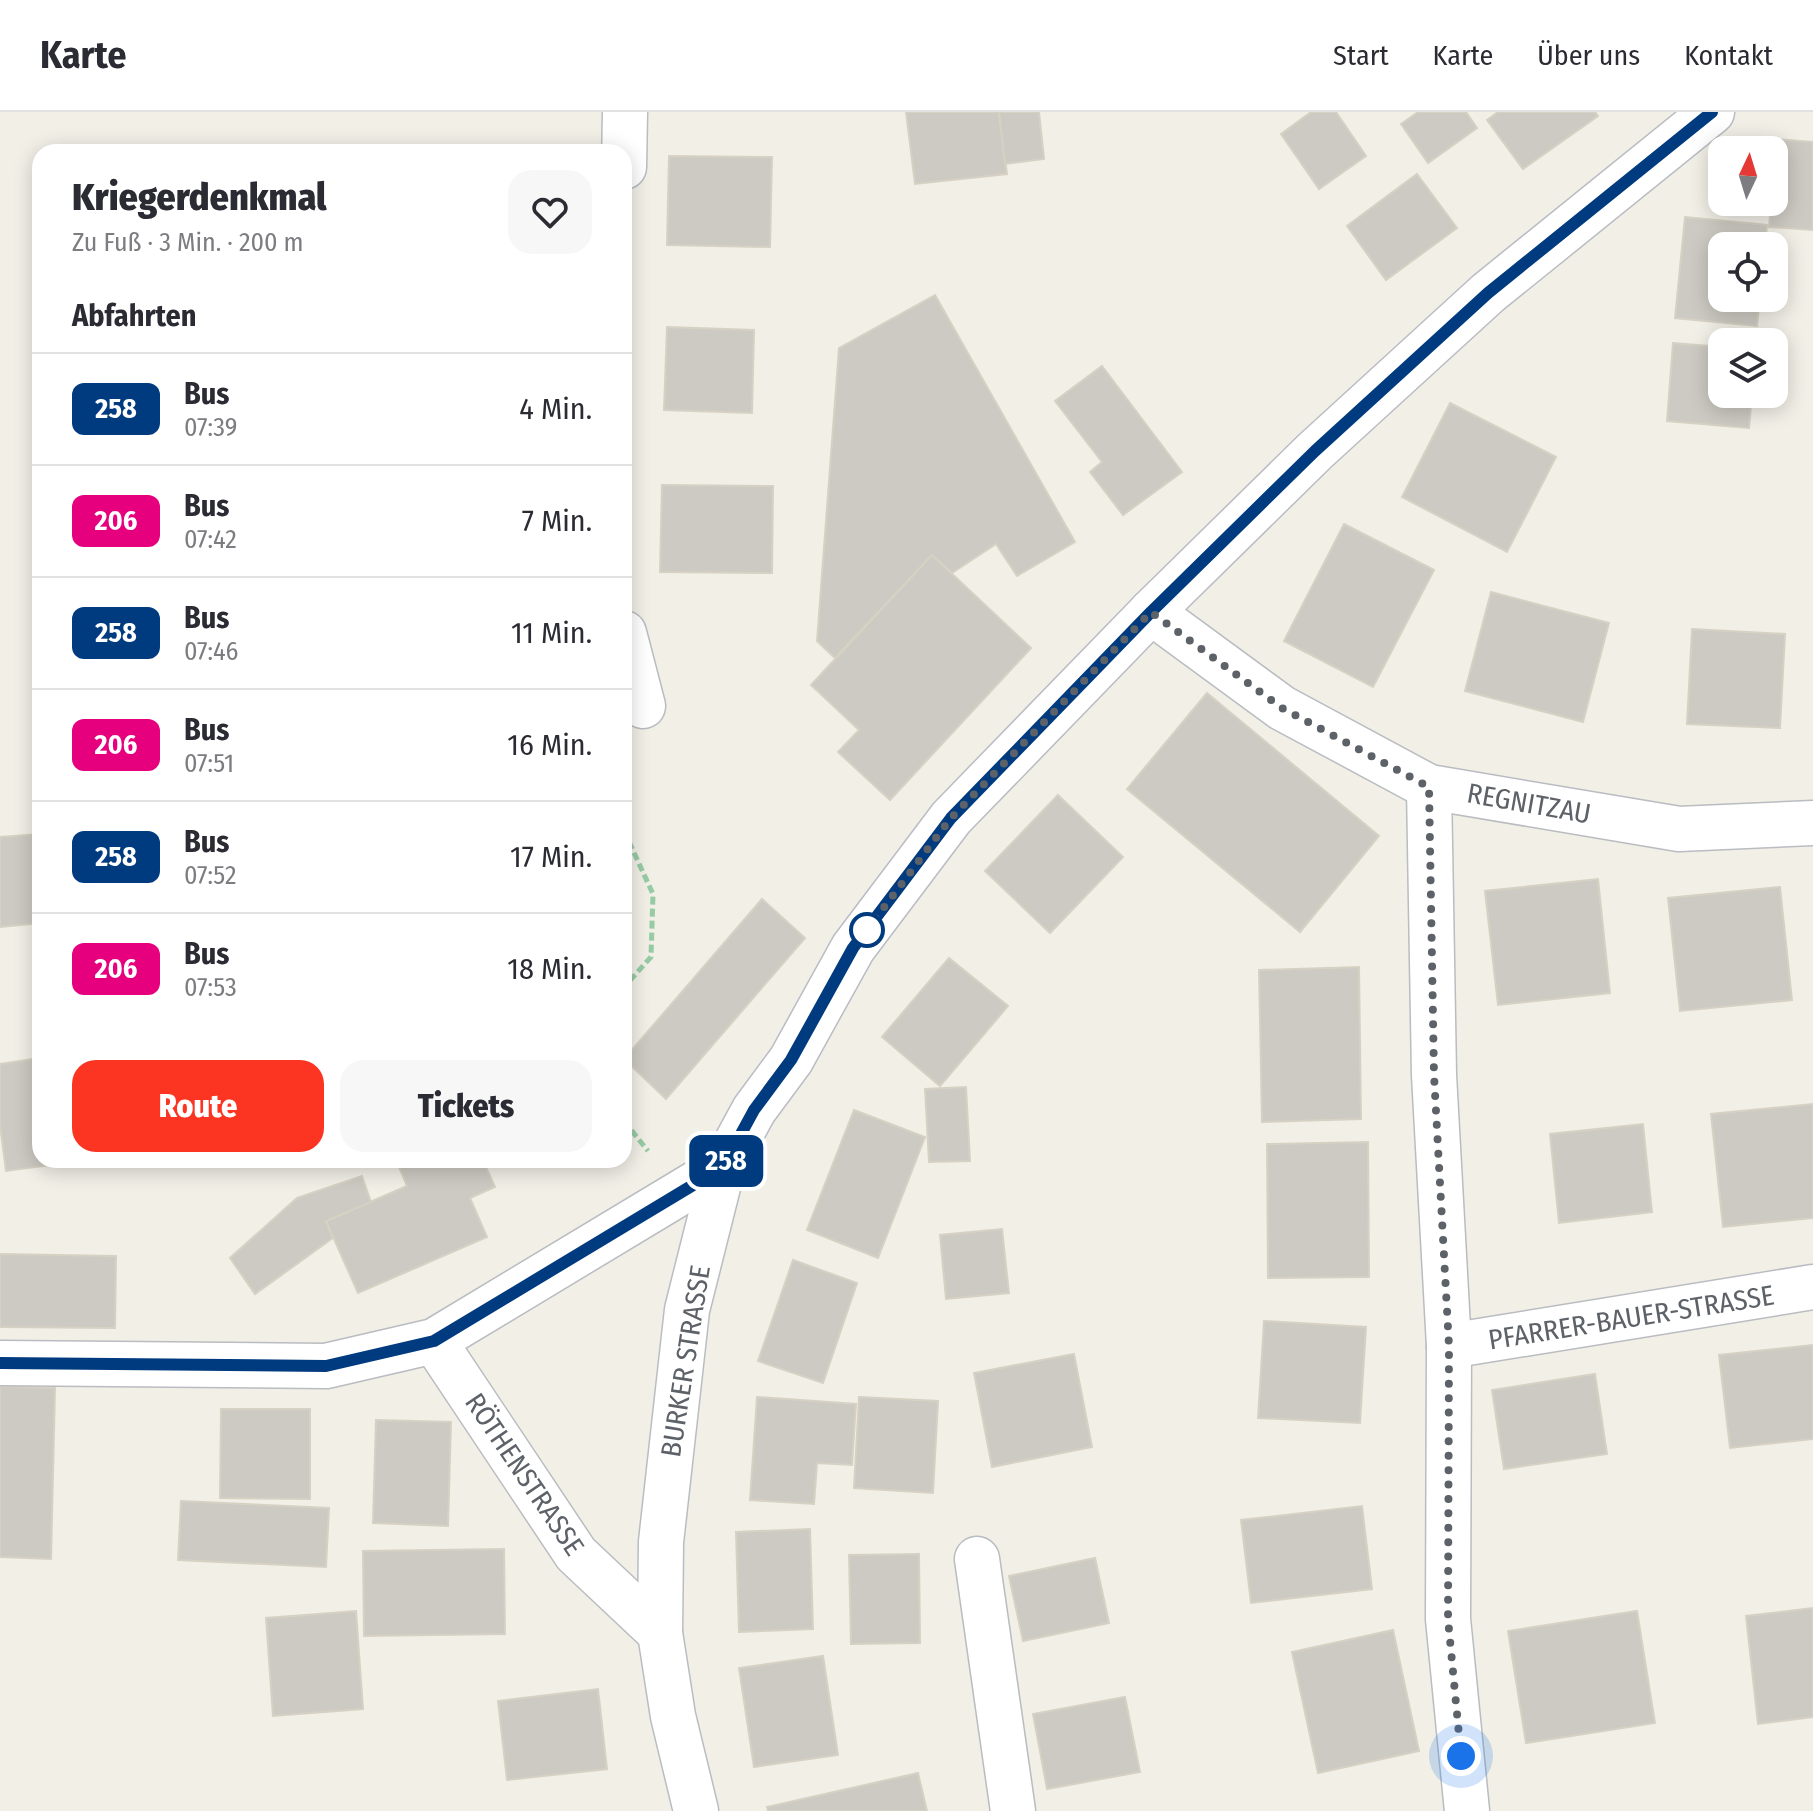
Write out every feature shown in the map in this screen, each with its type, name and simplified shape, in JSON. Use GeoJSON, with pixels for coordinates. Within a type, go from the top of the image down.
{"type":"FeatureCollection","features":[{"type":"Feature","properties":{"kind":"street"},"geometry":{"type":"LineString","coordinates":[[624,144],[625,112]]}},
{"type":"Feature","properties":{"kind":"street","name":"BURKER STRASSE"},"geometry":{"type":"LineString","coordinates":[[696,1811],[673,1716],[660,1633],[661,1542],[687,1310],[723,1167],[754,1110],[791,1060],[853,948],[951,818],[1151,612],[1315,451],[1488,293],[1712,112]]}},
{"type":"Feature","properties":{"kind":"street","name":"REGNITZAU"},"geometry":{"type":"LineString","coordinates":[[1151,612],[1282,708],[1429,787],[1679,829],[1813,823]]}},
{"type":"Feature","properties":{"kind":"street"},"geometry":{"type":"LineString","coordinates":[[632,664],[643,706]]}},
{"type":"Feature","properties":{"kind":"street","name":"PFARRER-BAUER-STRASSE"},"geometry":{"type":"LineString","coordinates":[[1429,787],[1434,1075],[1449,1346],[1448,1619],[1467,1811]]}},
{"type":"Feature","properties":{"kind":"street"},"geometry":{"type":"LineString","coordinates":[[0,1363],[326,1366],[434,1341],[723,1167]]}},
{"type":"Feature","properties":{"kind":"street","name":"PFARRER-BAUER-STRASSE"},"geometry":{"type":"LineString","coordinates":[[1449,1346],[1813,1287]]}},
{"type":"Feature","properties":{"kind":"street","name":"RÖTHENSTRASSE"},"geometry":{"type":"LineString","coordinates":[[434,1341],[576,1554],[660,1633]]}},
{"type":"Feature","properties":{"kind":"street"},"geometry":{"type":"LineString","coordinates":[[977,1559],[1013,1811]]}},
{"type":"Feature","properties":{"kind":"path"},"geometry":{"type":"LineString","coordinates":[[632,848],[653,894],[651,957],[632,978]]}},
{"type":"Feature","properties":{"kind":"building"},"geometry":{"type":"Polygon","coordinates":[[[906,112],[999,112],[1007,174],[915,184],[906,112]]]}},
{"type":"Feature","properties":{"kind":"building"},"geometry":{"type":"Polygon","coordinates":[[[999,112],[1039,112],[1044,159],[1005,164],[999,112]]]}},
{"type":"Feature","properties":{"kind":"building"},"geometry":{"type":"Polygon","coordinates":[[[1311,112],[1336,112],[1366,156],[1319,189],[1281,134],[1311,112]]]}},
{"type":"Feature","properties":{"kind":"building"},"geometry":{"type":"Polygon","coordinates":[[[1418,112],[1466,112],[1477,128],[1428,163],[1401,124],[1418,112]]]}},
{"type":"Feature","properties":{"kind":"building"},"geometry":{"type":"Polygon","coordinates":[[[1498,112],[1595,112],[1598,116],[1523,169],[1487,120],[1498,112]]]}},
{"type":"Feature","properties":{"kind":"building"},"geometry":{"type":"Polygon","coordinates":[[[1788,140],[1813,142],[1813,230],[1769,227],[1770,216],[1788,216],[1788,140]]]}},
{"type":"Feature","properties":{"kind":"building"},"geometry":{"type":"Polygon","coordinates":[[[669,156],[772,157],[770,247],[667,245],[669,156]]]}},
{"type":"Feature","properties":{"kind":"building"},"geometry":{"type":"Polygon","coordinates":[[[1417,174],[1457,228],[1386,280],[1347,226],[1417,174]]]}},
{"type":"Feature","properties":{"kind":"building"},"geometry":{"type":"Polygon","coordinates":[[[1685,217],[1767,225],[1766,232],[1708,232],[1708,312],[1758,312],[1757,326],[1675,318],[1685,217]]]}},
{"type":"Feature","properties":{"kind":"building"},"geometry":{"type":"Polygon","coordinates":[[[935,295],[1075,542],[1017,576],[996,544],[952,573],[932,555],[835,658],[817,641],[839,348],[935,295]]]}},
{"type":"Feature","properties":{"kind":"building"},"geometry":{"type":"Polygon","coordinates":[[[667,327],[754,330],[752,413],[664,410],[667,327]]]}},
{"type":"Feature","properties":{"kind":"building"},"geometry":{"type":"Polygon","coordinates":[[[1673,343],[1708,346],[1708,408],[1751,408],[1749,428],[1667,421],[1673,343]]]}},
{"type":"Feature","properties":{"kind":"building"},"geometry":{"type":"Polygon","coordinates":[[[1102,366],[1182,472],[1123,515],[1090,472],[1102,462],[1055,401],[1102,366]]]}},
{"type":"Feature","properties":{"kind":"building"},"geometry":{"type":"Polygon","coordinates":[[[1450,403],[1556,457],[1507,552],[1402,497],[1450,403]]]}},
{"type":"Feature","properties":{"kind":"building"},"geometry":{"type":"Polygon","coordinates":[[[662,485],[773,486],[772,573],[660,572],[662,485]]]}},
{"type":"Feature","properties":{"kind":"building"},"geometry":{"type":"Polygon","coordinates":[[[1344,524],[1434,570],[1373,687],[1284,641],[1344,524]]]}},
{"type":"Feature","properties":{"kind":"building"},"geometry":{"type":"Polygon","coordinates":[[[932,555],[1031,648],[890,800],[838,752],[859,730],[811,685],[932,555]]]}},
{"type":"Feature","properties":{"kind":"building"},"geometry":{"type":"Polygon","coordinates":[[[1491,592],[1609,623],[1583,722],[1465,691],[1491,592]]]}},
{"type":"Feature","properties":{"kind":"building"},"geometry":{"type":"Polygon","coordinates":[[[1692,629],[1785,634],[1780,728],[1687,724],[1692,629]]]}},
{"type":"Feature","properties":{"kind":"building"},"geometry":{"type":"Polygon","coordinates":[[[1207,693],[1379,836],[1300,932],[1127,789],[1207,693]]]}},
{"type":"Feature","properties":{"kind":"building"},"geometry":{"type":"Polygon","coordinates":[[[1058,795],[1123,857],[1050,933],[985,871],[1058,795]]]}},
{"type":"Feature","properties":{"kind":"building"},"geometry":{"type":"Polygon","coordinates":[[[32,834],[32,924],[0,927],[0,837],[32,834]]]}},
{"type":"Feature","properties":{"kind":"building"},"geometry":{"type":"Polygon","coordinates":[[[1598,879],[1610,993],[1498,1005],[1485,891],[1598,879]]]}},
{"type":"Feature","properties":{"kind":"building"},"geometry":{"type":"Polygon","coordinates":[[[1780,887],[1792,1000],[1680,1011],[1668,898],[1780,887]]]}},
{"type":"Feature","properties":{"kind":"building"},"geometry":{"type":"Polygon","coordinates":[[[762,899],[805,938],[666,1099],[632,1067],[632,1050],[762,899]]]}},
{"type":"Feature","properties":{"kind":"building"},"geometry":{"type":"Polygon","coordinates":[[[949,958],[1008,1006],[940,1086],[882,1037],[949,958]]]}},
{"type":"Feature","properties":{"kind":"building"},"geometry":{"type":"Polygon","coordinates":[[[1359,967],[1361,1119],[1262,1122],[1259,970],[1359,967]]]}},
{"type":"Feature","properties":{"kind":"building"},"geometry":{"type":"Polygon","coordinates":[[[32,1059],[32,1168],[6,1171],[0,1125],[0,1064],[32,1059]]]}},
{"type":"Feature","properties":{"kind":"building"},"geometry":{"type":"Polygon","coordinates":[[[966,1087],[970,1161],[929,1162],[925,1089],[966,1087]]]}},
{"type":"Feature","properties":{"kind":"building"},"geometry":{"type":"Polygon","coordinates":[[[1813,1104],[1813,1218],[1723,1227],[1711,1114],[1813,1104]]]}},
{"type":"Feature","properties":{"kind":"building"},"geometry":{"type":"Polygon","coordinates":[[[854,1110],[925,1137],[878,1258],[807,1230],[854,1110]]]}},
{"type":"Feature","properties":{"kind":"building"},"geometry":{"type":"Polygon","coordinates":[[[1643,1124],[1652,1212],[1559,1223],[1550,1134],[1643,1124]]]}},
{"type":"Feature","properties":{"kind":"building"},"geometry":{"type":"Polygon","coordinates":[[[1368,1142],[1369,1277],[1268,1278],[1267,1144],[1368,1142]]]}},
{"type":"Feature","properties":{"kind":"building"},"geometry":{"type":"Polygon","coordinates":[[[399,1168],[487,1168],[495,1187],[470,1198],[487,1237],[358,1293],[326,1221],[407,1186],[399,1168]]]}},
{"type":"Feature","properties":{"kind":"building"},"geometry":{"type":"Polygon","coordinates":[[[362,1176],[371,1202],[326,1221],[333,1238],[255,1294],[230,1258],[297,1198],[362,1176]]]}},
{"type":"Feature","properties":{"kind":"building"},"geometry":{"type":"Polygon","coordinates":[[[1002,1229],[1009,1293],[946,1299],[940,1235],[1002,1229]]]}},
{"type":"Feature","properties":{"kind":"building"},"geometry":{"type":"Polygon","coordinates":[[[0,1254],[116,1256],[115,1328],[0,1327],[0,1254]]]}},
{"type":"Feature","properties":{"kind":"building"},"geometry":{"type":"Polygon","coordinates":[[[793,1260],[857,1283],[823,1383],[758,1361],[793,1260]]]}},
{"type":"Feature","properties":{"kind":"building"},"geometry":{"type":"Polygon","coordinates":[[[1264,1321],[1366,1327],[1360,1423],[1258,1418],[1264,1321]]]}},
{"type":"Feature","properties":{"kind":"building"},"geometry":{"type":"Polygon","coordinates":[[[1813,1345],[1813,1439],[1730,1448],[1719,1355],[1813,1345]]]}},
{"type":"Feature","properties":{"kind":"building"},"geometry":{"type":"Polygon","coordinates":[[[1074,1354],[1092,1447],[992,1467],[974,1373],[1074,1354]]]}},
{"type":"Feature","properties":{"kind":"building"},"geometry":{"type":"Polygon","coordinates":[[[1595,1374],[1607,1454],[1504,1469],[1492,1390],[1595,1374]]]}},
{"type":"Feature","properties":{"kind":"building"},"geometry":{"type":"Polygon","coordinates":[[[0,1386],[55,1388],[51,1559],[0,1557],[0,1386]]]}},
{"type":"Feature","properties":{"kind":"building"},"geometry":{"type":"Polygon","coordinates":[[[757,1397],[856,1404],[852,1465],[817,1463],[814,1504],[750,1500],[757,1397]]]}},
{"type":"Feature","properties":{"kind":"building"},"geometry":{"type":"Polygon","coordinates":[[[859,1397],[938,1401],[933,1493],[854,1488],[859,1397]]]}},
{"type":"Feature","properties":{"kind":"building"},"geometry":{"type":"Polygon","coordinates":[[[221,1409],[310,1409],[310,1499],[220,1498],[221,1409]]]}},
{"type":"Feature","properties":{"kind":"building"},"geometry":{"type":"Polygon","coordinates":[[[376,1420],[451,1422],[448,1526],[373,1523],[376,1420]]]}},
{"type":"Feature","properties":{"kind":"building"},"geometry":{"type":"Polygon","coordinates":[[[181,1501],[329,1508],[326,1567],[178,1560],[181,1501]]]}},
{"type":"Feature","properties":{"kind":"building"},"geometry":{"type":"Polygon","coordinates":[[[1362,1506],[1372,1589],[1251,1603],[1241,1520],[1362,1506]]]}},
{"type":"Feature","properties":{"kind":"building"},"geometry":{"type":"Polygon","coordinates":[[[810,1529],[813,1629],[739,1632],[736,1532],[810,1529]]]}},
{"type":"Feature","properties":{"kind":"building"},"geometry":{"type":"Polygon","coordinates":[[[504,1549],[505,1634],[364,1636],[363,1551],[504,1549]]]}},
{"type":"Feature","properties":{"kind":"building"},"geometry":{"type":"Polygon","coordinates":[[[919,1554],[920,1643],[851,1644],[849,1555],[919,1554]]]}},
{"type":"Feature","properties":{"kind":"building"},"geometry":{"type":"Polygon","coordinates":[[[1095,1558],[1109,1623],[1023,1641],[1009,1576],[1095,1558]]]}},
{"type":"Feature","properties":{"kind":"building"},"geometry":{"type":"Polygon","coordinates":[[[1813,1608],[1813,1717],[1758,1724],[1746,1616],[1813,1608]]]}},
{"type":"Feature","properties":{"kind":"building"},"geometry":{"type":"Polygon","coordinates":[[[356,1611],[363,1709],[273,1716],[266,1618],[356,1611]]]}},
{"type":"Feature","properties":{"kind":"building"},"geometry":{"type":"Polygon","coordinates":[[[1637,1611],[1655,1723],[1526,1743],[1508,1631],[1637,1611]]]}},
{"type":"Feature","properties":{"kind":"building"},"geometry":{"type":"Polygon","coordinates":[[[1393,1630],[1419,1751],[1318,1773],[1292,1652],[1393,1630]]]}},
{"type":"Feature","properties":{"kind":"building"},"geometry":{"type":"Polygon","coordinates":[[[823,1656],[838,1755],[754,1767],[739,1668],[823,1656]]]}},
{"type":"Feature","properties":{"kind":"building"},"geometry":{"type":"Polygon","coordinates":[[[598,1689],[607,1769],[507,1780],[498,1701],[598,1689]]]}},
{"type":"Feature","properties":{"kind":"building"},"geometry":{"type":"Polygon","coordinates":[[[1125,1697],[1140,1772],[1047,1789],[1033,1714],[1125,1697]]]}},
{"type":"Feature","properties":{"kind":"building"},"geometry":{"type":"Polygon","coordinates":[[[918,1773],[927,1811],[768,1811],[767,1807],[918,1773]]]}},
{"type":"Feature","properties":{"kind":"bus line","name":"258"},"geometry":{"type":"LineString","coordinates":[[0,1363],[326,1366],[434,1341],[723,1167],[754,1110],[791,1060],[853,948],[951,818],[1151,612],[1315,451],[1488,293],[1712,112]]}},
{"type":"Feature","properties":{"kind":"route"},"geometry":{"type":"LineString","coordinates":[[867,930],[951,818],[1151,612],[1282,708],[1429,787],[1434,1075],[1449,1346],[1448,1619],[1461,1756]]}}]}
